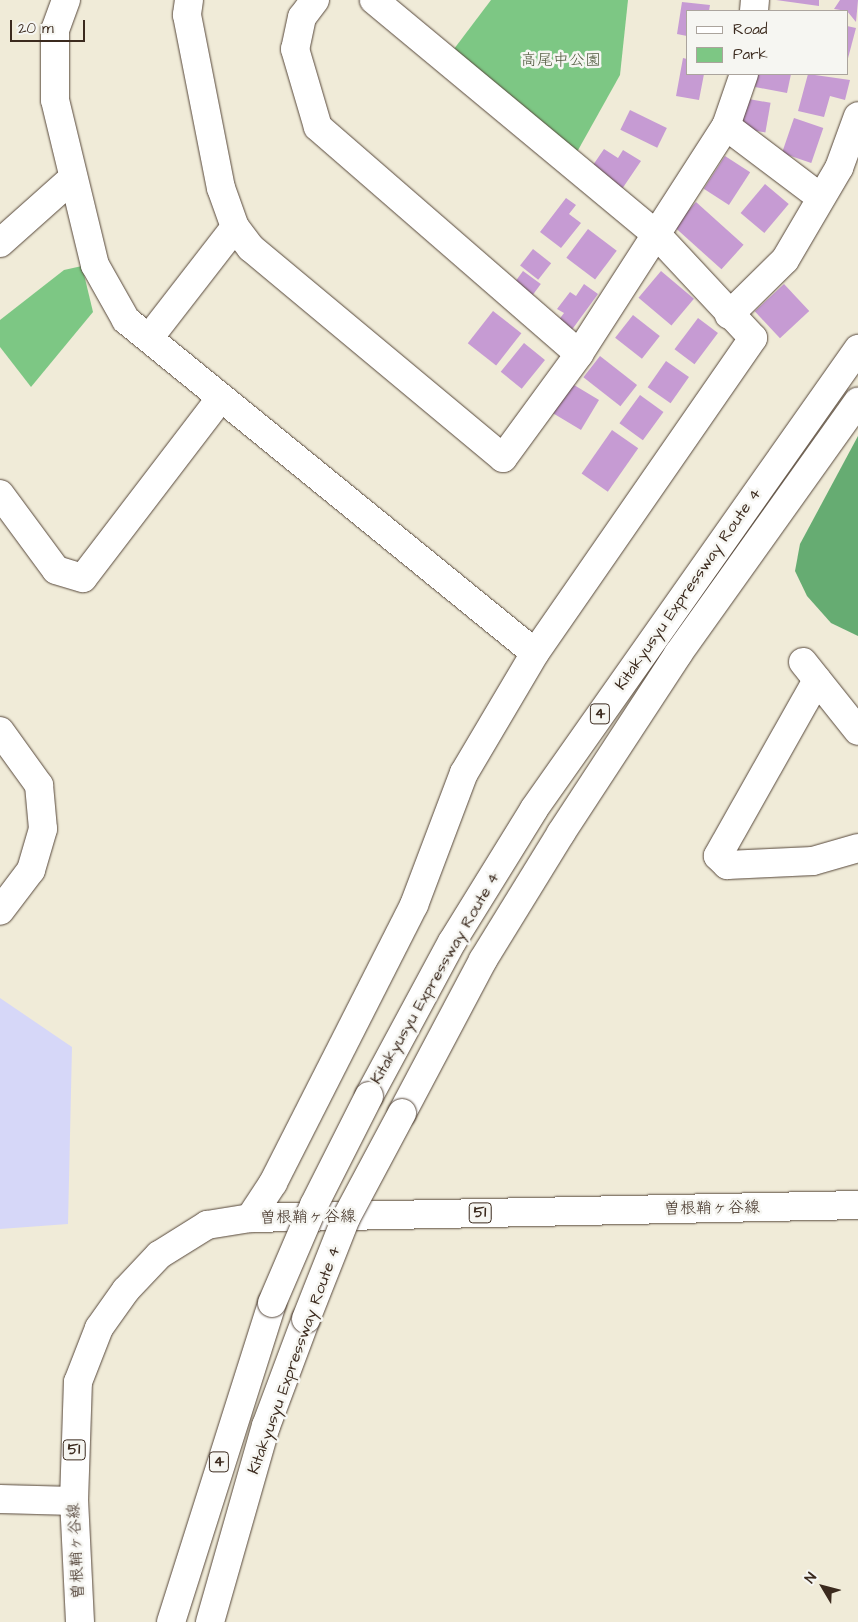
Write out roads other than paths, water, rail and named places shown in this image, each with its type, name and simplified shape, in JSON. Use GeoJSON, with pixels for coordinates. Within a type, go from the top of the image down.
{"type":"FeatureCollection","features":[{"type":"Feature","properties":{"kind":"main road"},"geometry":{"type":"LineString","coordinates":[[66,0],[55,30],[55,100],[95,266],[110,297],[126,320],[219,400],[535,653]]}},
{"type":"Feature","properties":{"kind":"main road"},"geometry":{"type":"LineString","coordinates":[[189,0],[187,15],[221,188],[235,227],[251,248],[503,458],[579,354],[726,126],[744,75]]}},
{"type":"Feature","properties":{"kind":"main road"},"geometry":{"type":"LineString","coordinates":[[315,0],[302,17],[295,49],[318,126],[579,354]]}},
{"type":"Feature","properties":{"kind":"main road"},"geometry":{"type":"LineString","coordinates":[[250,1218],[273,1183],[414,905],[464,772],[535,653],[752,338],[656,235],[374,0]]}},
{"type":"Feature","properties":{"kind":"main road"},"geometry":{"type":"LineString","coordinates":[[730,315],[785,260],[820,197],[839,168],[858,116]]}},
{"type":"Feature","properties":{"kind":"main road"},"geometry":{"type":"LineString","coordinates":[[726,126],[820,197]]}},
{"type":"Feature","properties":{"kind":"main road"},"geometry":{"type":"LineString","coordinates":[[0,243],[73,178]]}},
{"type":"Feature","properties":{"kind":"main road"},"geometry":{"type":"LineString","coordinates":[[149,338],[235,227]]}},
{"type":"Feature","properties":{"kind":"main road","name":"Kitakyusyu Expressway Route 4"},"geometry":{"type":"LineString","coordinates":[[171,1622],[272,1303],[369,1096],[452,942],[534,809],[858,350]]}},
{"type":"Feature","properties":{"kind":"main road"},"geometry":{"type":"LineString","coordinates":[[0,494],[56,570],[83,578],[219,400]]}},
{"type":"Feature","properties":{"kind":"main road","name":"Kitakyusyu Expressway Route 4"},"geometry":{"type":"LineString","coordinates":[[210,1622],[266,1426],[346,1218],[483,960],[562,833],[678,654],[858,402]]}},
{"type":"Feature","properties":{"kind":"main road"},"geometry":{"type":"LineString","coordinates":[[858,731],[810,671],[718,856],[727,865],[794,862],[858,848]]}},
{"type":"Feature","properties":{"kind":"main road"},"geometry":{"type":"LineString","coordinates":[[0,731],[39,785],[43,829],[31,870],[0,911]]}},
{"type":"Feature","properties":{"kind":"main road","name":"曽根鞘ヶ谷線"},"geometry":{"type":"LineString","coordinates":[[80,1622],[74,1501],[78,1382],[99,1328],[126,1290],[159,1256],[207,1225],[250,1218],[858,1205]]}},
{"type":"Feature","properties":{"kind":"main road"},"geometry":{"type":"LineString","coordinates":[[0,1499],[74,1501]]}},
{"type":"Feature","properties":{"kind":"park label","name":"高尾中公園"},"geometry":{"type":"Point","coordinates":[561,60]}}]}
